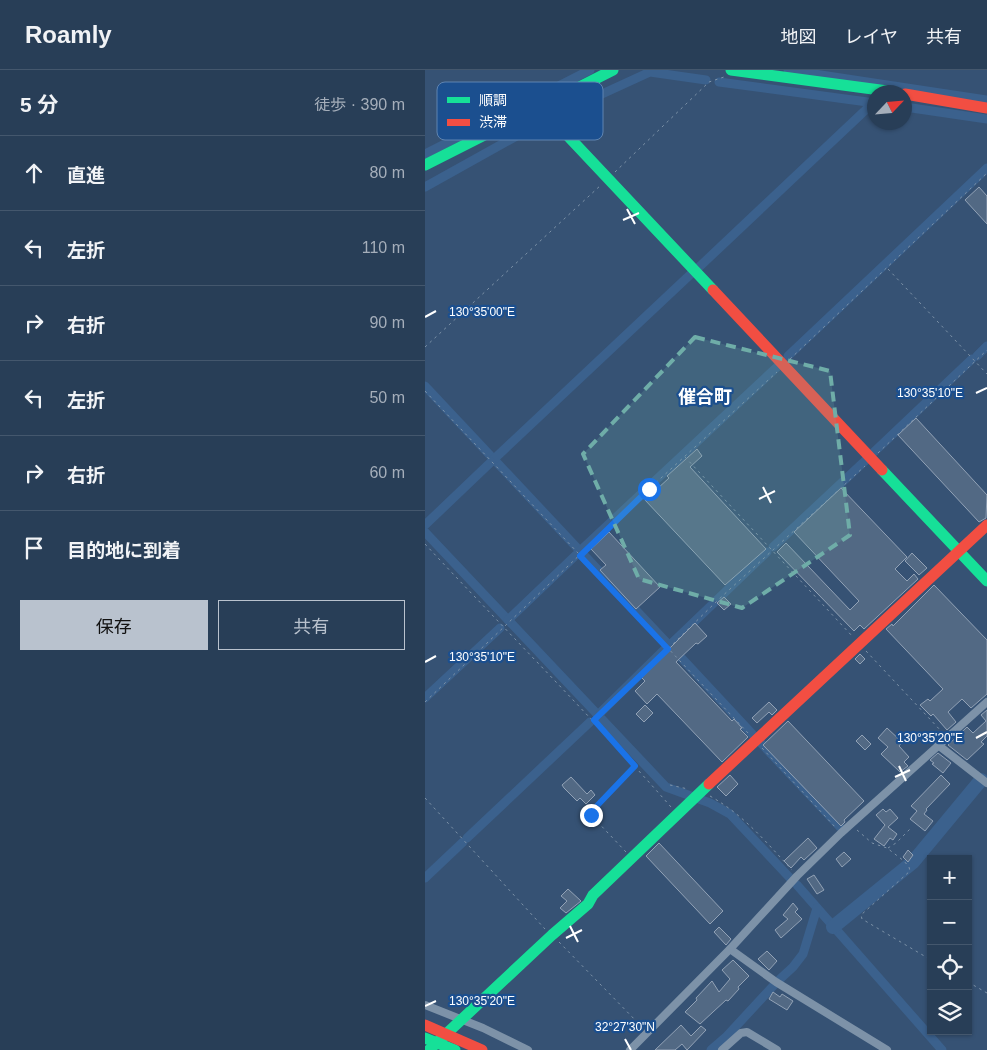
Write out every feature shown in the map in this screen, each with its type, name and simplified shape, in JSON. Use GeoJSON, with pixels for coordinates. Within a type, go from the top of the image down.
{"type":"FeatureCollection","features":[{"type":"Feature","properties":{"kind":"main road"},"geometry":{"type":"LineString","coordinates":[[589,82],[613,70]]}},
{"type":"Feature","properties":{"kind":"main road"},"geometry":{"type":"LineString","coordinates":[[728,73],[867,89]]}},
{"type":"Feature","properties":{"kind":"main road"},"geometry":{"type":"LineString","coordinates":[[912,95],[987,108]]}},
{"type":"Feature","properties":{"kind":"main road"},"geometry":{"type":"LineString","coordinates":[[425,165],[474,140]]}},
{"type":"Feature","properties":{"kind":"main road"},"geometry":{"type":"LineString","coordinates":[[571,140],[987,581]]}},
{"type":"Feature","properties":{"kind":"main road"},"geometry":{"type":"LineString","coordinates":[[433,1046],[588,904],[593,895],[689,803],[987,525]]}},
{"type":"Feature","properties":{"kind":"main road"},"geometry":{"type":"LineString","coordinates":[[425,1026],[482,1050]]}},
{"type":"Feature","properties":{"kind":"main road"},"geometry":{"type":"LineString","coordinates":[[425,1038],[433,1046],[455,1050]]}},
{"type":"Feature","properties":{"kind":"street"},"geometry":{"type":"LineString","coordinates":[[630,1050],[731,949],[797,876],[850,824],[987,702]]}},
{"type":"Feature","properties":{"kind":"street"},"geometry":{"type":"LineString","coordinates":[[939,745],[987,783]]}},
{"type":"Feature","properties":{"kind":"street"},"geometry":{"type":"LineString","coordinates":[[731,949],[777,982],[887,1050]]}},
{"type":"Feature","properties":{"kind":"street"},"geometry":{"type":"LineString","coordinates":[[425,1004],[528,1050]]}},
{"type":"Feature","properties":{"kind":"street"},"geometry":{"type":"LineString","coordinates":[[722,1050],[741,1033],[747,1032],[777,1050]]}},
{"type":"Feature","properties":{"kind":"path"},"geometry":{"type":"LineString","coordinates":[[425,347],[709,82],[728,73]]}},
{"type":"Feature","properties":{"kind":"path"},"geometry":{"type":"LineString","coordinates":[[425,702],[987,173]]}},
{"type":"Feature","properties":{"kind":"path"},"geometry":{"type":"LineString","coordinates":[[888,268],[987,374]]}},
{"type":"Feature","properties":{"kind":"path"},"geometry":{"type":"LineString","coordinates":[[594,720],[718,600],[872,459],[987,350]]}},
{"type":"Feature","properties":{"kind":"path"},"geometry":{"type":"LineString","coordinates":[[425,391],[841,833]]}},
{"type":"Feature","properties":{"kind":"path"},"geometry":{"type":"LineString","coordinates":[[685,457],[771,552],[947,738]]}},
{"type":"Feature","properties":{"kind":"path"},"geometry":{"type":"LineString","coordinates":[[425,544],[503,628],[594,720],[678,815]]}},
{"type":"Feature","properties":{"kind":"path"},"geometry":{"type":"LineString","coordinates":[[632,859],[591,815],[592,811],[635,766]]}},
{"type":"Feature","properties":{"kind":"path"},"geometry":{"type":"LineString","coordinates":[[671,785],[697,792],[702,791],[727,806],[743,818],[797,876]]}},
{"type":"Feature","properties":{"kind":"path"},"geometry":{"type":"LineString","coordinates":[[425,798],[552,935],[647,1033]]}},
{"type":"Feature","properties":{"kind":"path"},"geometry":{"type":"LineString","coordinates":[[850,824],[872,843],[887,848],[903,860],[910,871],[861,915],[862,919],[927,958]]}},
{"type":"Feature","properties":{"kind":"path"},"geometry":{"type":"LineString","coordinates":[[887,848],[896,844],[912,826]]}},
{"type":"Feature","properties":{"kind":"path"},"geometry":{"type":"LineString","coordinates":[[972,984],[987,993]]}},
{"type":"Feature","properties":{"kind":"highlighted area"},"geometry":{"type":"Polygon","coordinates":[[[695,337],[830,371],[850,535],[742,608],[639,579],[583,454],[695,337]]]}},
{"type":"Feature","properties":{"kind":"building"},"geometry":{"type":"Polygon","coordinates":[[[979,187],[987,196],[987,224],[965,200],[979,187]]]}},
{"type":"Feature","properties":{"kind":"building"},"geometry":{"type":"Polygon","coordinates":[[[916,418],[987,495],[986,518],[979,522],[898,435],[916,418]]]}},
{"type":"Feature","properties":{"kind":"building"},"geometry":{"type":"Polygon","coordinates":[[[697,449],[702,456],[690,467],[766,549],[725,585],[645,500],[669,478],[667,476],[697,449]]]}},
{"type":"Feature","properties":{"kind":"building"},"geometry":{"type":"Polygon","coordinates":[[[841,488],[907,557],[895,569],[907,581],[914,574],[918,579],[864,629],[860,625],[854,631],[777,552],[786,543],[850,610],[859,601],[794,532],[841,488]]]}},
{"type":"Feature","properties":{"kind":"building"},"geometry":{"type":"Polygon","coordinates":[[[609,532],[660,587],[636,609],[600,570],[606,565],[591,549],[609,532]]]}},
{"type":"Feature","properties":{"kind":"building"},"geometry":{"type":"Polygon","coordinates":[[[912,553],[927,568],[919,575],[905,561],[912,553]]]}},
{"type":"Feature","properties":{"kind":"building"},"geometry":{"type":"Polygon","coordinates":[[[934,585],[987,640],[987,694],[971,708],[962,699],[948,712],[956,722],[947,730],[933,714],[931,716],[920,705],[928,699],[930,701],[943,689],[886,629],[892,624],[893,626],[934,585]]]}},
{"type":"Feature","properties":{"kind":"building"},"geometry":{"type":"Polygon","coordinates":[[[724,597],[731,604],[724,610],[717,603],[724,597]]]}},
{"type":"Feature","properties":{"kind":"building"},"geometry":{"type":"Polygon","coordinates":[[[695,623],[707,636],[698,644],[696,643],[676,662],[732,721],[734,719],[748,737],[722,762],[657,694],[647,704],[635,691],[645,681],[641,677],[695,623]]]}},
{"type":"Feature","properties":{"kind":"building"},"geometry":{"type":"Polygon","coordinates":[[[860,654],[865,659],[860,664],[855,659],[860,654]]]}},
{"type":"Feature","properties":{"kind":"building"},"geometry":{"type":"Polygon","coordinates":[[[769,702],[777,710],[772,715],[769,712],[757,723],[752,718],[769,702]]]}},
{"type":"Feature","properties":{"kind":"building"},"geometry":{"type":"Polygon","coordinates":[[[645,705],[653,713],[644,722],[636,714],[645,705]]]}},
{"type":"Feature","properties":{"kind":"building"},"geometry":{"type":"Polygon","coordinates":[[[987,710],[987,736],[981,742],[984,744],[967,760],[948,745],[967,727],[973,733],[986,721],[981,715],[987,710]]]}},
{"type":"Feature","properties":{"kind":"building"},"geometry":{"type":"Polygon","coordinates":[[[788,721],[864,801],[844,820],[845,822],[841,826],[763,745],[788,721]]]}},
{"type":"Feature","properties":{"kind":"building"},"geometry":{"type":"Polygon","coordinates":[[[887,728],[902,742],[899,746],[909,757],[904,762],[908,766],[900,772],[881,754],[888,747],[878,738],[887,728]]]}},
{"type":"Feature","properties":{"kind":"building"},"geometry":{"type":"Polygon","coordinates":[[[862,735],[871,744],[865,750],[856,741],[862,735]]]}},
{"type":"Feature","properties":{"kind":"building"},"geometry":{"type":"Polygon","coordinates":[[[938,753],[951,763],[943,773],[930,760],[938,753]]]}},
{"type":"Feature","properties":{"kind":"building"},"geometry":{"type":"Polygon","coordinates":[[[730,775],[738,784],[726,796],[717,787],[730,775]]]}},
{"type":"Feature","properties":{"kind":"building"},"geometry":{"type":"Polygon","coordinates":[[[941,775],[950,784],[926,809],[924,814],[933,821],[925,831],[910,819],[917,811],[911,806],[941,775]]]}},
{"type":"Feature","properties":{"kind":"building"},"geometry":{"type":"Polygon","coordinates":[[[571,777],[587,794],[591,790],[595,795],[586,804],[580,798],[577,801],[562,785],[571,777]]]}},
{"type":"Feature","properties":{"kind":"building"},"geometry":{"type":"Polygon","coordinates":[[[883,809],[886,812],[890,809],[898,818],[888,827],[897,834],[893,840],[890,838],[884,846],[874,839],[885,825],[876,815],[883,809]]]}},
{"type":"Feature","properties":{"kind":"building"},"geometry":{"type":"Polygon","coordinates":[[[808,838],[817,848],[804,860],[801,857],[791,868],[784,861],[808,838]]]}},
{"type":"Feature","properties":{"kind":"building"},"geometry":{"type":"Polygon","coordinates":[[[659,843],[723,911],[710,924],[646,856],[659,843]]]}},
{"type":"Feature","properties":{"kind":"building"},"geometry":{"type":"Polygon","coordinates":[[[908,850],[913,855],[908,862],[903,857],[908,850]]]}},
{"type":"Feature","properties":{"kind":"building"},"geometry":{"type":"Polygon","coordinates":[[[844,852],[851,859],[842,867],[836,859],[844,852]]]}},
{"type":"Feature","properties":{"kind":"building"},"geometry":{"type":"Polygon","coordinates":[[[814,875],[824,890],[817,894],[807,879],[814,875]]]}},
{"type":"Feature","properties":{"kind":"building"},"geometry":{"type":"Polygon","coordinates":[[[568,889],[581,901],[566,913],[560,908],[567,901],[561,896],[568,889]]]}},
{"type":"Feature","properties":{"kind":"building"},"geometry":{"type":"Polygon","coordinates":[[[793,903],[798,909],[795,912],[802,919],[781,938],[775,930],[788,919],[783,915],[793,903]]]}},
{"type":"Feature","properties":{"kind":"building"},"geometry":{"type":"Polygon","coordinates":[[[719,927],[731,939],[726,945],[714,932],[719,927]]]}},
{"type":"Feature","properties":{"kind":"building"},"geometry":{"type":"Polygon","coordinates":[[[767,951],[777,961],[769,970],[758,959],[767,951]]]}},
{"type":"Feature","properties":{"kind":"building"},"geometry":{"type":"Polygon","coordinates":[[[733,960],[749,976],[728,1001],[726,1000],[700,1024],[685,1012],[712,981],[719,992],[730,979],[722,970],[733,960]]]}},
{"type":"Feature","properties":{"kind":"building"},"geometry":{"type":"Polygon","coordinates":[[[773,992],[780,997],[782,994],[793,1001],[787,1010],[769,999],[773,992]]]}},
{"type":"Feature","properties":{"kind":"building"},"geometry":{"type":"Polygon","coordinates":[[[681,1025],[691,1036],[701,1026],[706,1030],[687,1050],[682,1044],[675,1050],[655,1050],[681,1025]]]}},
{"type":"Feature","properties":{"kind":"waterway"},"geometry":{"type":"LineString","coordinates":[[566,82],[590,70]]}},
{"type":"Feature","properties":{"kind":"waterway"},"geometry":{"type":"LineString","coordinates":[[788,70],[987,100]]}},
{"type":"Feature","properties":{"kind":"waterway"},"geometry":{"type":"LineString","coordinates":[[603,94],[650,72],[706,80]]}},
{"type":"Feature","properties":{"kind":"waterway"},"geometry":{"type":"LineString","coordinates":[[719,82],[867,102]]}},
{"type":"Feature","properties":{"kind":"waterway"},"geometry":{"type":"LineString","coordinates":[[912,108],[987,119]]}},
{"type":"Feature","properties":{"kind":"waterway"},"geometry":{"type":"LineString","coordinates":[[697,269],[867,109]]}},
{"type":"Feature","properties":{"kind":"waterway"},"geometry":{"type":"LineString","coordinates":[[425,154],[452,140]]}},
{"type":"Feature","properties":{"kind":"waterway"},"geometry":{"type":"LineString","coordinates":[[425,187],[509,140]]}},
{"type":"Feature","properties":{"kind":"waterway"},"geometry":{"type":"LineString","coordinates":[[788,356],[987,168]]}},
{"type":"Feature","properties":{"kind":"waterway"},"geometry":{"type":"LineString","coordinates":[[493,460],[693,272]]}},
{"type":"Feature","properties":{"kind":"waterway"},"geometry":{"type":"LineString","coordinates":[[977,356],[987,346]]}},
{"type":"Feature","properties":{"kind":"waterway"},"geometry":{"type":"LineString","coordinates":[[874,452],[972,359]]}},
{"type":"Feature","properties":{"kind":"waterway"},"geometry":{"type":"LineString","coordinates":[[581,550],[777,367]]}},
{"type":"Feature","properties":{"kind":"waterway"},"geometry":{"type":"LineString","coordinates":[[425,386],[580,551]]}},
{"type":"Feature","properties":{"kind":"waterway"},"geometry":{"type":"LineString","coordinates":[[773,547],[867,459]]}},
{"type":"Feature","properties":{"kind":"waterway"},"geometry":{"type":"LineString","coordinates":[[425,525],[491,462]]}},
{"type":"Feature","properties":{"kind":"waterway"},"geometry":{"type":"LineString","coordinates":[[425,532],[666,787],[710,803],[730,814],[790,878]]}},
{"type":"Feature","properties":{"kind":"waterway"},"geometry":{"type":"LineString","coordinates":[[671,644],[767,552]]}},
{"type":"Feature","properties":{"kind":"waterway"},"geometry":{"type":"LineString","coordinates":[[508,620],[576,555]]}},
{"type":"Feature","properties":{"kind":"waterway"},"geometry":{"type":"LineString","coordinates":[[584,555],[667,643]]}},
{"type":"Feature","properties":{"kind":"waterway"},"geometry":{"type":"LineString","coordinates":[[425,698],[500,628]]}},
{"type":"Feature","properties":{"kind":"waterway"},"geometry":{"type":"LineString","coordinates":[[601,712],[664,650]]}},
{"type":"Feature","properties":{"kind":"waterway"},"geometry":{"type":"LineString","coordinates":[[675,651],[756,738]]}},
{"type":"Feature","properties":{"kind":"waterway"},"geometry":{"type":"LineString","coordinates":[[467,838],[590,722]]}},
{"type":"Feature","properties":{"kind":"waterway"},"geometry":{"type":"LineString","coordinates":[[760,742],[840,827]]}},
{"type":"Feature","properties":{"kind":"waterway"},"geometry":{"type":"LineString","coordinates":[[833,927],[913,862],[981,780]]}},
{"type":"Feature","properties":{"kind":"waterway"},"geometry":{"type":"LineString","coordinates":[[425,878],[463,842]]}},
{"type":"Feature","properties":{"kind":"waterway"},"geometry":{"type":"LineString","coordinates":[[797,885],[942,1050]]}},
{"type":"Feature","properties":{"kind":"waterway"},"geometry":{"type":"LineString","coordinates":[[780,979],[803,954],[817,908]]}},
{"type":"Feature","properties":{"kind":"waterway"},"geometry":{"type":"LineString","coordinates":[[711,1050],[726,1037],[775,984]]}},
{"type":"Feature","properties":{"kind":"traffic: fast"},"geometry":{"type":"LineString","coordinates":[[589,82],[613,70]]}},
{"type":"Feature","properties":{"kind":"traffic: fast"},"geometry":{"type":"LineString","coordinates":[[731,70],[867,88]]}},
{"type":"Feature","properties":{"kind":"traffic: fast"},"geometry":{"type":"LineString","coordinates":[[425,165],[474,140]]}},
{"type":"Feature","properties":{"kind":"traffic: fast"},"geometry":{"type":"LineString","coordinates":[[572,140],[713,290]]}},
{"type":"Feature","properties":{"kind":"traffic: fast"},"geometry":{"type":"LineString","coordinates":[[882,470],[987,581]]}},
{"type":"Feature","properties":{"kind":"traffic: fast"},"geometry":{"type":"LineString","coordinates":[[429,1050],[552,935],[588,904],[593,895],[709,784]]}},
{"type":"Feature","properties":{"kind":"traffic: fast"},"geometry":{"type":"LineString","coordinates":[[425,1038],[455,1050]]}},
{"type":"Feature","properties":{"kind":"traffic: jam"},"geometry":{"type":"LineString","coordinates":[[912,95],[987,108]]}},
{"type":"Feature","properties":{"kind":"traffic: jam"},"geometry":{"type":"LineString","coordinates":[[713,290],[882,470]]}},
{"type":"Feature","properties":{"kind":"traffic: jam"},"geometry":{"type":"LineString","coordinates":[[709,784],[987,525]]}},
{"type":"Feature","properties":{"kind":"traffic: jam"},"geometry":{"type":"LineString","coordinates":[[425,1025],[482,1050]]}},
{"type":"Feature","properties":{"kind":"district","name":"催合町"},"geometry":{"type":"Point","coordinates":[705,397]}},
{"type":"Feature","properties":{"kind":"route"},"geometry":{"type":"LineString","coordinates":[[591,815],[592,811],[635,766],[594,720],[668,649],[580,556],[649,489]]}}]}
